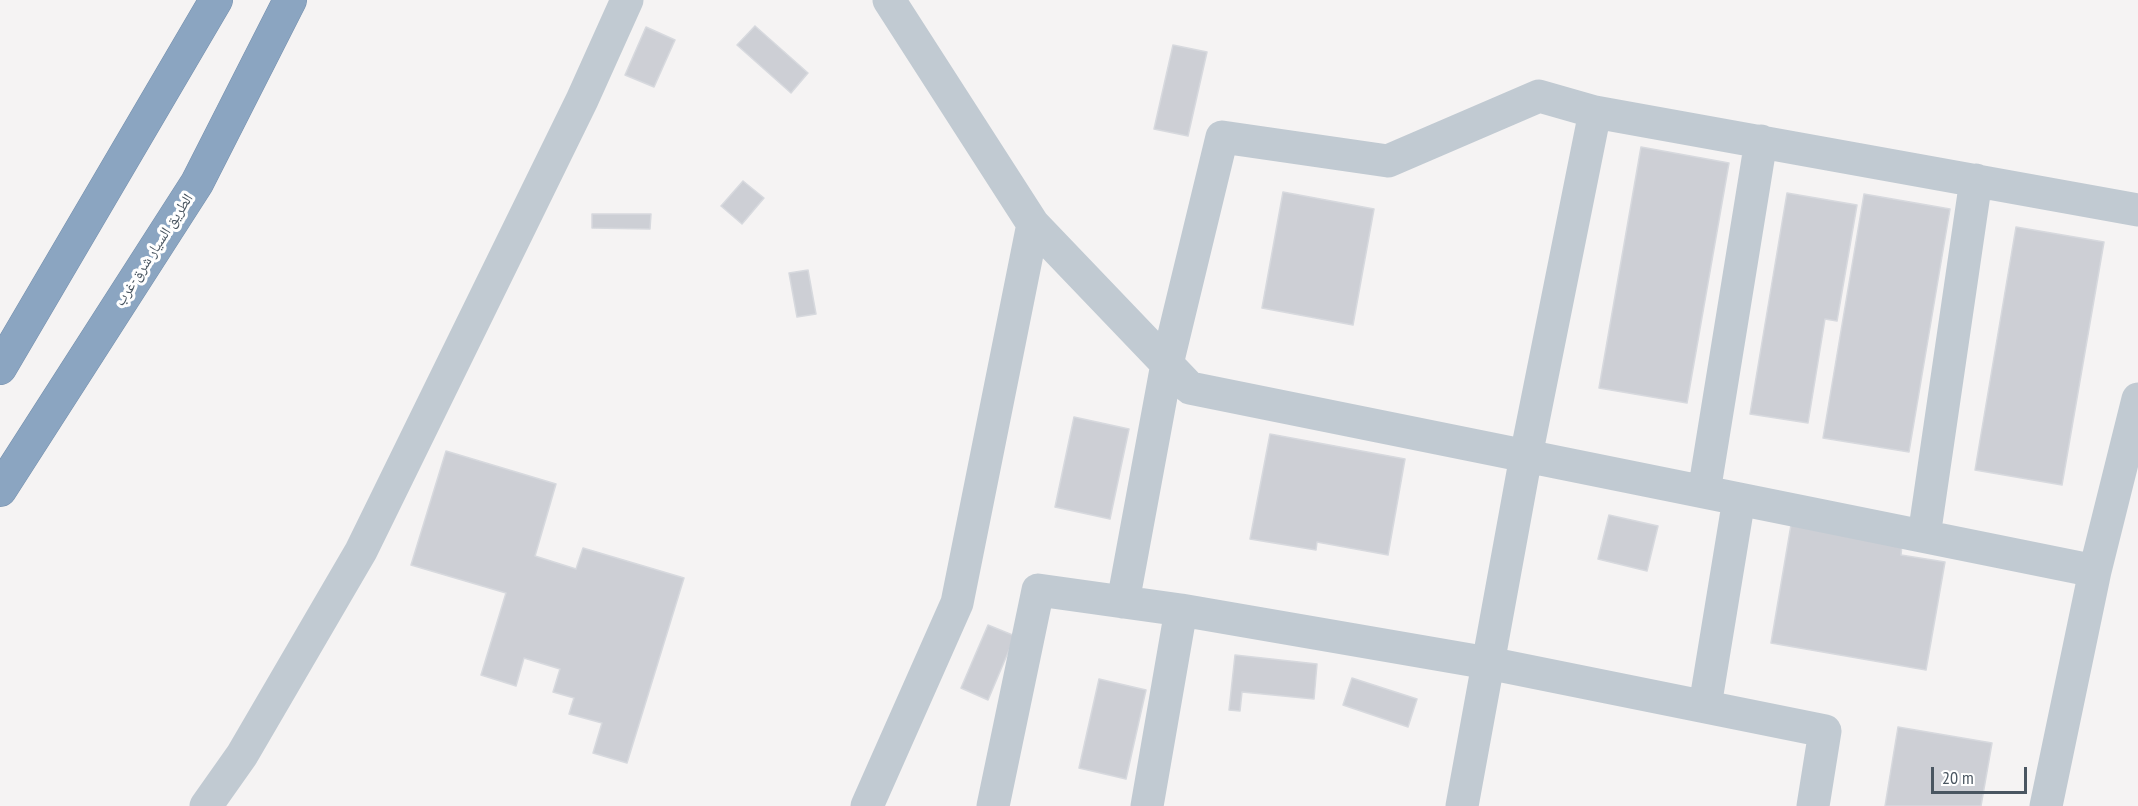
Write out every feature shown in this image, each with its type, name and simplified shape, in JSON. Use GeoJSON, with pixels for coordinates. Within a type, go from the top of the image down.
{"type":"FeatureCollection","features":[{"type":"Feature","properties":{"kind":"highway"},"geometry":{"type":"LineString","coordinates":[[0,368],[216,0]]}},
{"type":"Feature","properties":{"kind":"highway","name":"الطريق السيار شرق-غرب"},"geometry":{"type":"LineString","coordinates":[[0,490],[196,183],[290,0]]}},
{"type":"Feature","properties":{"kind":"street"},"geometry":{"type":"LineString","coordinates":[[206,806],[242,755],[362,551],[582,100],[627,0]]}},
{"type":"Feature","properties":{"kind":"street"},"geometry":{"type":"LineString","coordinates":[[889,0],[1033,224],[1190,388],[2095,571]]}},
{"type":"Feature","properties":{"kind":"street"},"geometry":{"type":"LineString","coordinates":[[1123,602],[1167,364],[1222,136],[1388,162],[1539,96],[1595,112],[2138,210]]}},
{"type":"Feature","properties":{"kind":"street"},"geometry":{"type":"LineString","coordinates":[[1462,806],[1526,456],[1595,112]]}},
{"type":"Feature","properties":{"kind":"street"},"geometry":{"type":"LineString","coordinates":[[1704,492],[1761,141]]}},
{"type":"Feature","properties":{"kind":"street"},"geometry":{"type":"LineString","coordinates":[[1924,536],[1976,180]]}},
{"type":"Feature","properties":{"kind":"street"},"geometry":{"type":"LineString","coordinates":[[867,806],[957,603],[1033,224]]}},
{"type":"Feature","properties":{"kind":"street"},"geometry":{"type":"LineString","coordinates":[[2046,806],[2095,571],[2138,399]]}},
{"type":"Feature","properties":{"kind":"street"},"geometry":{"type":"LineString","coordinates":[[1705,706],[1739,499]]}},
{"type":"Feature","properties":{"kind":"street"},"geometry":{"type":"LineString","coordinates":[[993,806],[1038,590],[1181,610],[1488,663],[1825,731],[1813,806]]}},
{"type":"Feature","properties":{"kind":"street"},"geometry":{"type":"LineString","coordinates":[[1147,806],[1181,610]]}},
{"type":"Feature","properties":{"kind":"building"},"geometry":{"type":"Polygon","coordinates":[[[755,26],[808,73],[791,93],[737,45],[755,26]]]}},
{"type":"Feature","properties":{"kind":"building"},"geometry":{"type":"Polygon","coordinates":[[[646,27],[675,40],[654,87],[625,75],[646,27]]]}},
{"type":"Feature","properties":{"kind":"building"},"geometry":{"type":"Polygon","coordinates":[[[1173,45],[1207,52],[1188,136],[1154,129],[1173,45]]]}},
{"type":"Feature","properties":{"kind":"building"},"geometry":{"type":"Polygon","coordinates":[[[1641,147],[1729,163],[1687,403],[1599,388],[1641,147]]]}},
{"type":"Feature","properties":{"kind":"building"},"geometry":{"type":"Polygon","coordinates":[[[743,181],[764,198],[742,224],[721,206],[743,181]]]}},
{"type":"Feature","properties":{"kind":"building"},"geometry":{"type":"Polygon","coordinates":[[[1283,192],[1374,209],[1353,325],[1262,308],[1283,192]]]}},
{"type":"Feature","properties":{"kind":"building"},"geometry":{"type":"Polygon","coordinates":[[[1787,193],[1857,205],[1837,321],[1825,319],[1808,423],[1750,414],[1787,193]]]}},
{"type":"Feature","properties":{"kind":"building"},"geometry":{"type":"Polygon","coordinates":[[[1864,194],[1950,209],[1909,452],[1823,438],[1864,194]]]}},
{"type":"Feature","properties":{"kind":"building"},"geometry":{"type":"Polygon","coordinates":[[[592,214],[651,214],[650,229],[592,228],[592,214]]]}},
{"type":"Feature","properties":{"kind":"building"},"geometry":{"type":"Polygon","coordinates":[[[2016,227],[2104,242],[2062,485],[1975,470],[2016,227]]]}},
{"type":"Feature","properties":{"kind":"building"},"geometry":{"type":"Polygon","coordinates":[[[808,270],[816,314],[797,317],[789,273],[808,270]]]}},
{"type":"Feature","properties":{"kind":"building"},"geometry":{"type":"Polygon","coordinates":[[[1074,417],[1129,429],[1110,519],[1055,507],[1074,417]]]}},
{"type":"Feature","properties":{"kind":"building"},"geometry":{"type":"Polygon","coordinates":[[[1270,434],[1405,459],[1388,555],[1317,542],[1316,550],[1250,539],[1270,434]]]}},
{"type":"Feature","properties":{"kind":"building"},"geometry":{"type":"Polygon","coordinates":[[[446,451],[556,484],[535,556],[576,569],[583,548],[684,578],[627,763],[593,753],[602,723],[569,714],[574,698],[553,692],[560,669],[524,658],[516,686],[481,675],[506,593],[411,565],[446,451]]]}},
{"type":"Feature","properties":{"kind":"building"},"geometry":{"type":"Polygon","coordinates":[[[1609,515],[1658,526],[1647,571],[1598,559],[1609,515]]]}},
{"type":"Feature","properties":{"kind":"building"},"geometry":{"type":"Polygon","coordinates":[[[1791,525],[1902,544],[1901,555],[1945,562],[1926,670],[1771,643],[1791,525]]]}},
{"type":"Feature","properties":{"kind":"building"},"geometry":{"type":"Polygon","coordinates":[[[988,625],[1015,636],[988,700],[961,688],[988,625]]]}},
{"type":"Feature","properties":{"kind":"building"},"geometry":{"type":"Polygon","coordinates":[[[1235,655],[1317,664],[1314,699],[1242,692],[1240,711],[1229,710],[1235,655]]]}},
{"type":"Feature","properties":{"kind":"building"},"geometry":{"type":"Polygon","coordinates":[[[1352,678],[1417,699],[1408,727],[1343,705],[1352,678]]]}},
{"type":"Feature","properties":{"kind":"building"},"geometry":{"type":"Polygon","coordinates":[[[1099,679],[1146,690],[1126,779],[1079,768],[1099,679]]]}},
{"type":"Feature","properties":{"kind":"building"},"geometry":{"type":"Polygon","coordinates":[[[1898,727],[1992,743],[1981,806],[1885,806],[1898,727]]]}}]}
